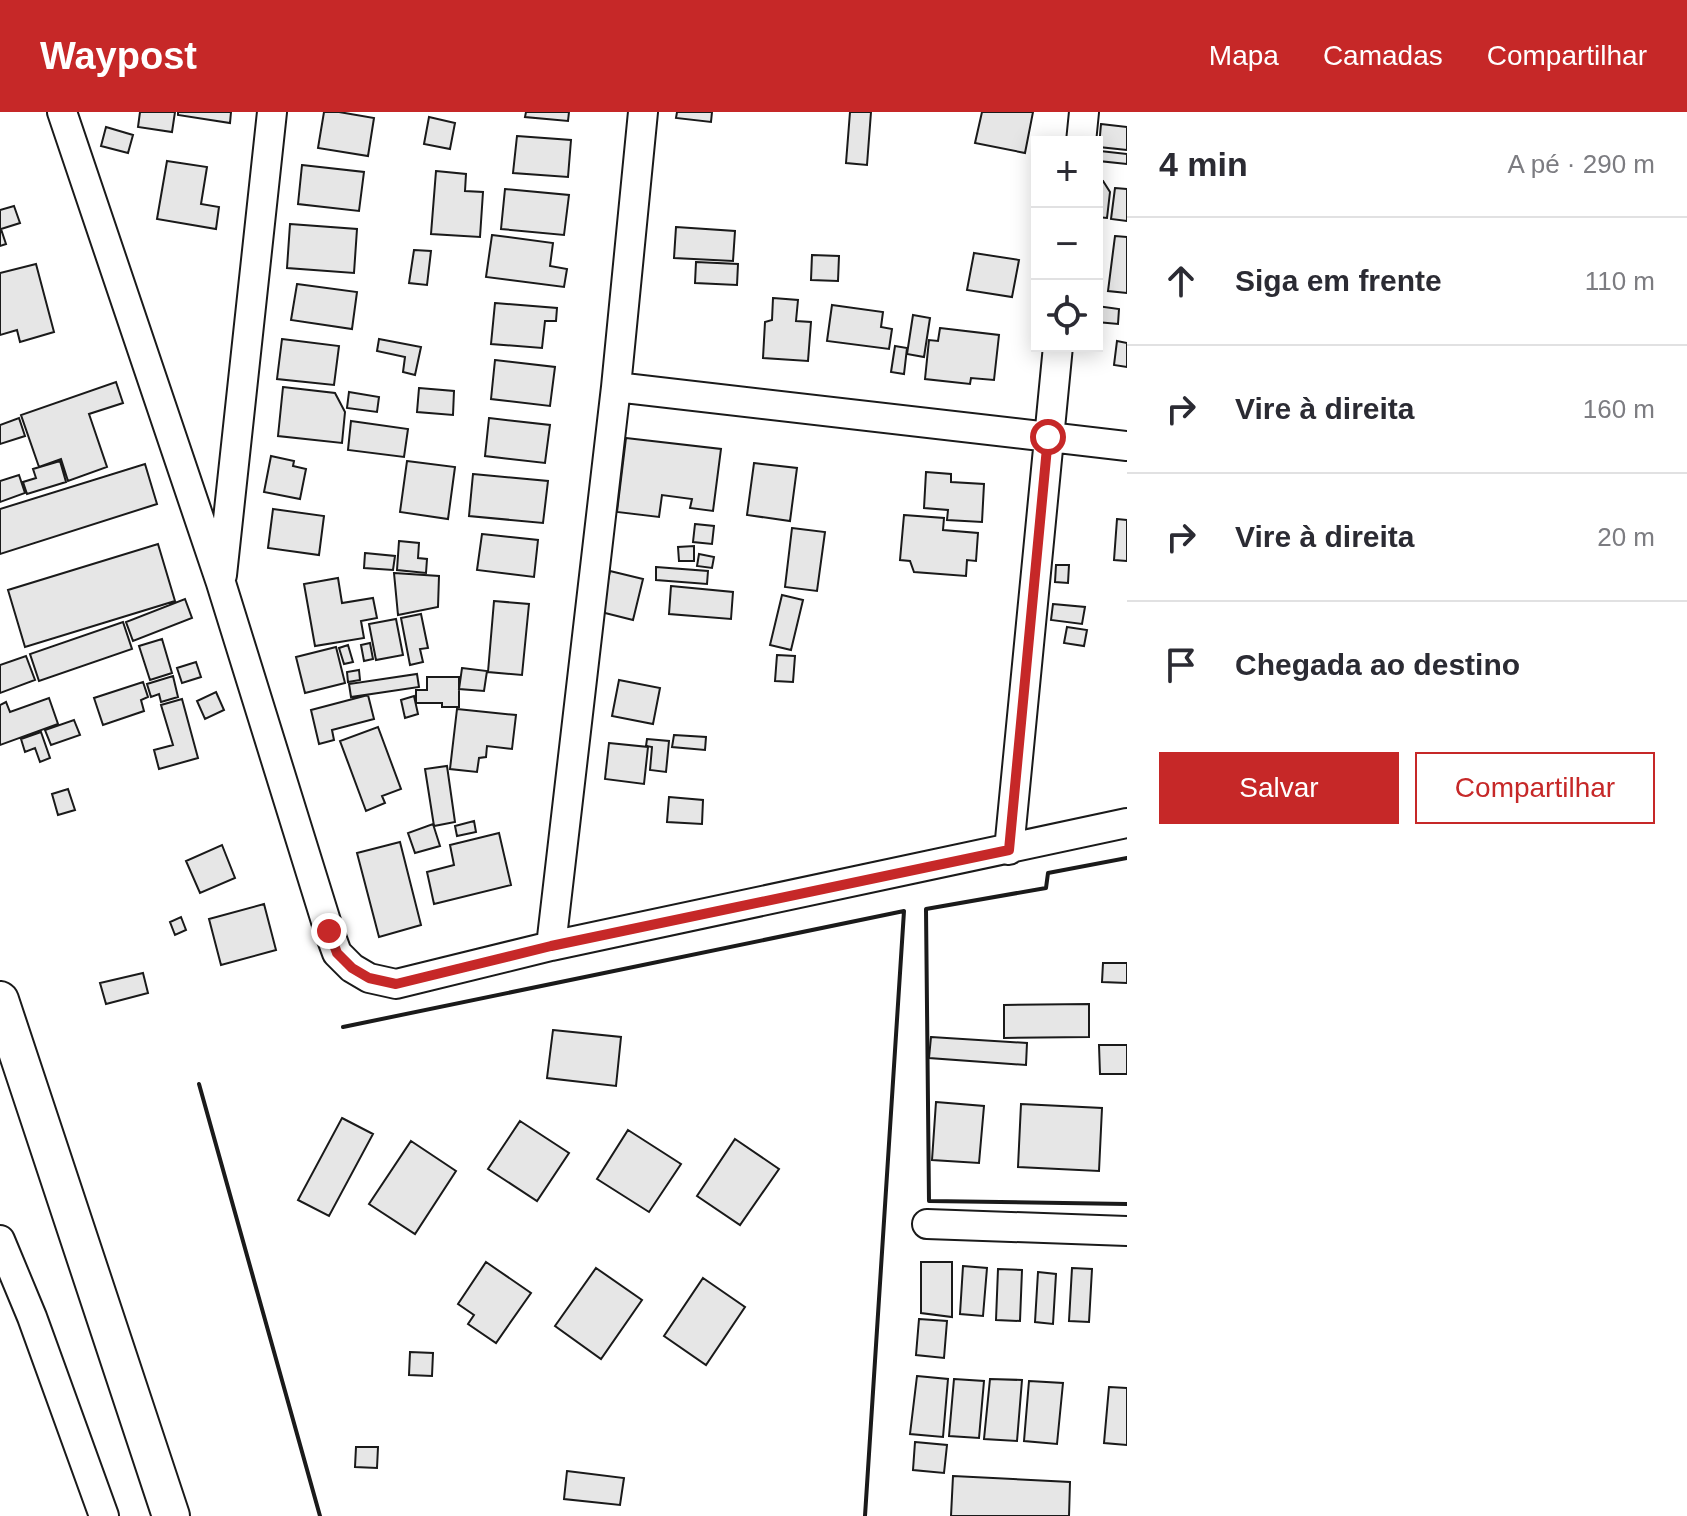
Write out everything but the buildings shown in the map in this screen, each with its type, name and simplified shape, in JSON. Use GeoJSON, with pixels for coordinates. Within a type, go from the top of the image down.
{"type":"FeatureCollection","features":[{"type":"Feature","properties":{"kind":"main road"},"geometry":{"type":"LineString","coordinates":[[0,1000],[171,1516]]}},
{"type":"Feature","properties":{"kind":"street"},"geometry":{"type":"LineString","coordinates":[[62,112],[221,583],[337,953],[352,968],[369,978],[396,984],[551,946],[1127,823]]}},
{"type":"Feature","properties":{"kind":"street"},"geometry":{"type":"LineString","coordinates":[[221,583],[272,112]]}},
{"type":"Feature","properties":{"kind":"street"},"geometry":{"type":"LineString","coordinates":[[551,946],[616,387],[643,112]]}},
{"type":"Feature","properties":{"kind":"street"},"geometry":{"type":"LineString","coordinates":[[1082,136],[1084,112]]}},
{"type":"Feature","properties":{"kind":"street"},"geometry":{"type":"LineString","coordinates":[[1009,850],[1057,352]]}},
{"type":"Feature","properties":{"kind":"street"},"geometry":{"type":"LineString","coordinates":[[616,387],[1127,446]]}},
{"type":"Feature","properties":{"kind":"street"},"geometry":{"type":"LineString","coordinates":[[927,1224],[1127,1231]]}},
{"type":"Feature","properties":{"kind":"street"},"geometry":{"type":"LineString","coordinates":[[0,1240],[32,1317],[104,1516]]}},
{"type":"Feature","properties":{"kind":"wall"},"geometry":{"type":"LineString","coordinates":[[1127,858],[1048,873],[1046,888],[926,909],[929,1201],[1127,1204]]}},
{"type":"Feature","properties":{"kind":"wall"},"geometry":{"type":"LineString","coordinates":[[343,1027],[904,911],[865,1516]]}},
{"type":"Feature","properties":{"kind":"wall"},"geometry":{"type":"LineString","coordinates":[[199,1084],[320,1516]]}},
{"type":"Feature","properties":{"kind":"route"},"geometry":{"type":"LineString","coordinates":[[329,931],[337,953],[352,968],[369,978],[396,984],[551,946],[1009,850],[1048,437]]}}]}
